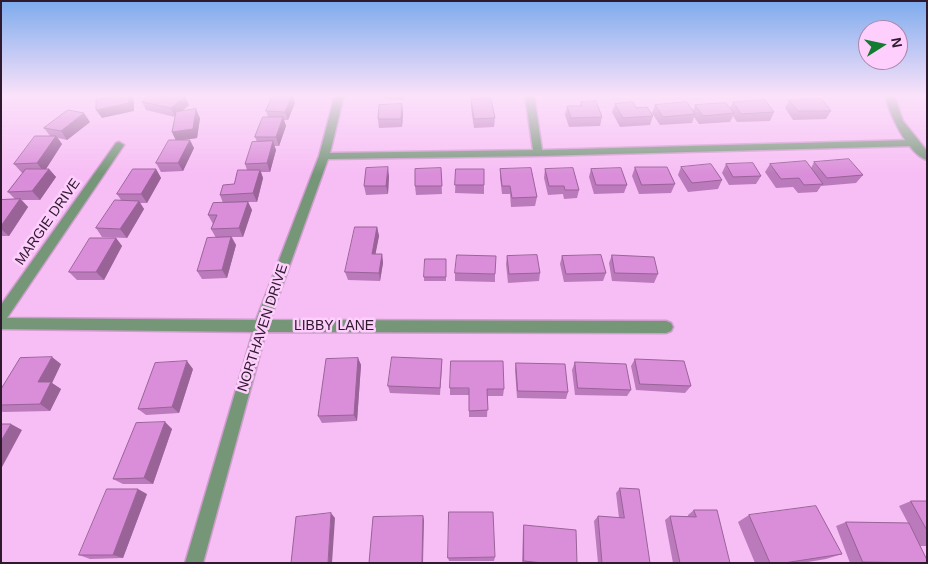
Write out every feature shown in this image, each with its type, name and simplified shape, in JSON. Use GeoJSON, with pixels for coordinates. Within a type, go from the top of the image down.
{"type":"FeatureCollection","features":[{"type":"Feature","properties":{"kind":"street","name":"NORTHAVEN DRIVE"},"geometry":{"type":"LineString","coordinates":[[194,563],[261,326],[324,156],[333,121]]}},
{"type":"Feature","properties":{"kind":"street"},"geometry":{"type":"LineString","coordinates":[[533,121],[538,153]]}},
{"type":"Feature","properties":{"kind":"street"},"geometry":{"type":"LineString","coordinates":[[898,121],[912,143],[927,157]]}},
{"type":"Feature","properties":{"kind":"street"},"geometry":{"type":"LineString","coordinates":[[324,156],[538,153],[912,143]]}},
{"type":"Feature","properties":{"kind":"street","name":"MARGIE DRIVE"},"geometry":{"type":"LineString","coordinates":[[1,316],[120,145]]}},
{"type":"Feature","properties":{"kind":"street","name":"LIBBY LANE"},"geometry":{"type":"LineString","coordinates":[[1,323],[666,327]]}},
{"type":"Feature","properties":{"kind":"building"},"geometry":{"type":"Polygon","coordinates":[[[53,121],[73,121],[61,131],[44,128],[53,121]]]}},
{"type":"Feature","properties":{"kind":"building"},"geometry":{"type":"Polygon","coordinates":[[[174,121],[194,121],[193,129],[172,132],[174,121]]]}},
{"type":"Feature","properties":{"kind":"building"},"geometry":{"type":"Polygon","coordinates":[[[261,121],[281,121],[276,137],[255,137],[261,121]]]}},
{"type":"Feature","properties":{"kind":"building"},"geometry":{"type":"Polygon","coordinates":[[[35,136],[56,136],[37,163],[14,164],[35,136]]]}},
{"type":"Feature","properties":{"kind":"building"},"geometry":{"type":"Polygon","coordinates":[[[169,140],[190,140],[178,163],[156,163],[169,140]]]}},
{"type":"Feature","properties":{"kind":"building"},"geometry":{"type":"Polygon","coordinates":[[[273,141],[267,163],[245,164],[252,142],[273,141]]]}},
{"type":"Feature","properties":{"kind":"building"},"geometry":{"type":"Polygon","coordinates":[[[849,159],[863,175],[827,178],[814,162],[849,159]]]}},
{"type":"Feature","properties":{"kind":"building"},"geometry":{"type":"Polygon","coordinates":[[[806,161],[823,184],[804,185],[799,178],[781,179],[770,164],[806,161]]]}},
{"type":"Feature","properties":{"kind":"building"},"geometry":{"type":"Polygon","coordinates":[[[753,163],[761,176],[733,177],[726,164],[753,163]]]}},
{"type":"Feature","properties":{"kind":"building"},"geometry":{"type":"Polygon","coordinates":[[[711,164],[722,180],[692,183],[681,167],[711,164]]]}},
{"type":"Feature","properties":{"kind":"building"},"geometry":{"type":"Polygon","coordinates":[[[388,167],[386,186],[364,186],[366,168],[388,167]]]}},
{"type":"Feature","properties":{"kind":"building"},"geometry":{"type":"Polygon","coordinates":[[[635,167],[667,167],[675,184],[642,185],[635,167]]]}},
{"type":"Feature","properties":{"kind":"building"},"geometry":{"type":"Polygon","coordinates":[[[441,168],[442,186],[415,186],[415,169],[441,168]]]}},
{"type":"Feature","properties":{"kind":"building"},"geometry":{"type":"Polygon","coordinates":[[[531,168],[537,197],[512,198],[510,186],[502,186],[500,169],[531,168]]]}},
{"type":"Feature","properties":{"kind":"building"},"geometry":{"type":"Polygon","coordinates":[[[573,168],[579,190],[565,190],[564,186],[549,186],[545,169],[573,168]]]}},
{"type":"Feature","properties":{"kind":"building"},"geometry":{"type":"Polygon","coordinates":[[[621,168],[627,185],[596,185],[591,169],[621,168]]]}},
{"type":"Feature","properties":{"kind":"building"},"geometry":{"type":"Polygon","coordinates":[[[26,169],[49,169],[32,191],[8,192],[26,169]]]}},
{"type":"Feature","properties":{"kind":"building"},"geometry":{"type":"Polygon","coordinates":[[[133,169],[156,169],[141,194],[117,194],[133,169]]]}},
{"type":"Feature","properties":{"kind":"building"},"geometry":{"type":"Polygon","coordinates":[[[456,169],[484,169],[484,185],[455,185],[456,169]]]}},
{"type":"Feature","properties":{"kind":"building"},"geometry":{"type":"Polygon","coordinates":[[[238,170],[260,170],[253,193],[220,195],[223,185],[234,184],[238,170]]]}},
{"type":"Feature","properties":{"kind":"building"},"geometry":{"type":"Polygon","coordinates":[[[20,199],[1,226],[1,200],[20,199]]]}},
{"type":"Feature","properties":{"kind":"building"},"geometry":{"type":"Polygon","coordinates":[[[115,200],[139,201],[120,229],[96,228],[115,200]]]}},
{"type":"Feature","properties":{"kind":"building"},"geometry":{"type":"Polygon","coordinates":[[[248,202],[239,228],[211,229],[217,215],[208,215],[213,203],[248,202]]]}},
{"type":"Feature","properties":{"kind":"building"},"geometry":{"type":"Polygon","coordinates":[[[355,227],[377,227],[372,254],[382,254],[379,273],[345,272],[355,227]]]}},
{"type":"Feature","properties":{"kind":"building"},"geometry":{"type":"Polygon","coordinates":[[[231,237],[222,270],[197,271],[207,238],[231,237]]]}},
{"type":"Feature","properties":{"kind":"building"},"geometry":{"type":"Polygon","coordinates":[[[90,238],[116,238],[96,272],[69,272],[90,238]]]}},
{"type":"Feature","properties":{"kind":"building"},"geometry":{"type":"Polygon","coordinates":[[[457,255],[496,256],[495,274],[455,273],[457,255]]]}},
{"type":"Feature","properties":{"kind":"building"},"geometry":{"type":"Polygon","coordinates":[[[537,255],[540,273],[509,274],[507,256],[537,255]]]}},
{"type":"Feature","properties":{"kind":"building"},"geometry":{"type":"Polygon","coordinates":[[[601,255],[606,273],[566,274],[562,256],[601,255]]]}},
{"type":"Feature","properties":{"kind":"building"},"geometry":{"type":"Polygon","coordinates":[[[612,255],[654,257],[658,274],[615,273],[612,255]]]}},
{"type":"Feature","properties":{"kind":"building"},"geometry":{"type":"Polygon","coordinates":[[[425,259],[446,259],[446,277],[424,277],[425,259]]]}},
{"type":"Feature","properties":{"kind":"building"},"geometry":{"type":"Polygon","coordinates":[[[52,357],[38,382],[51,382],[40,404],[1,405],[1,389],[20,358],[52,357]]]}},
{"type":"Feature","properties":{"kind":"building"},"geometry":{"type":"Polygon","coordinates":[[[392,357],[442,359],[440,388],[388,386],[392,357]]]}},
{"type":"Feature","properties":{"kind":"building"},"geometry":{"type":"Polygon","coordinates":[[[358,358],[354,415],[318,416],[326,359],[358,358]]]}},
{"type":"Feature","properties":{"kind":"building"},"geometry":{"type":"Polygon","coordinates":[[[635,359],[684,361],[691,386],[640,384],[635,359]]]}},
{"type":"Feature","properties":{"kind":"building"},"geometry":{"type":"Polygon","coordinates":[[[187,361],[172,407],[138,409],[155,363],[187,361]]]}},
{"type":"Feature","properties":{"kind":"building"},"geometry":{"type":"Polygon","coordinates":[[[451,361],[503,361],[504,389],[487,389],[488,410],[469,411],[469,388],[450,388],[451,361]]]}},
{"type":"Feature","properties":{"kind":"building"},"geometry":{"type":"Polygon","coordinates":[[[575,362],[626,364],[631,390],[578,388],[575,362]]]}},
{"type":"Feature","properties":{"kind":"building"},"geometry":{"type":"Polygon","coordinates":[[[516,363],[565,364],[568,392],[518,391],[516,363]]]}},
{"type":"Feature","properties":{"kind":"building"},"geometry":{"type":"Polygon","coordinates":[[[165,422],[144,478],[113,479],[136,423],[165,422]]]}},
{"type":"Feature","properties":{"kind":"building"},"geometry":{"type":"Polygon","coordinates":[[[1,424],[11,424],[1,441],[1,424]]]}},
{"type":"Feature","properties":{"kind":"building"},"geometry":{"type":"Polygon","coordinates":[[[620,488],[639,489],[650,563],[602,563],[598,516],[624,518],[620,488]]]}},
{"type":"Feature","properties":{"kind":"building"},"geometry":{"type":"Polygon","coordinates":[[[107,489],[138,489],[113,555],[79,555],[107,489]]]}},
{"type":"Feature","properties":{"kind":"building"},"geometry":{"type":"Polygon","coordinates":[[[911,501],[927,501],[927,530],[911,501]]]}},
{"type":"Feature","properties":{"kind":"building"},"geometry":{"type":"Polygon","coordinates":[[[816,506],[842,554],[784,563],[770,563],[749,515],[816,506]]]}},
{"type":"Feature","properties":{"kind":"building"},"geometry":{"type":"Polygon","coordinates":[[[694,510],[717,510],[730,563],[680,563],[670,516],[696,517],[694,510]]]}},
{"type":"Feature","properties":{"kind":"building"},"geometry":{"type":"Polygon","coordinates":[[[449,512],[493,512],[495,557],[448,558],[449,512]]]}},
{"type":"Feature","properties":{"kind":"building"},"geometry":{"type":"Polygon","coordinates":[[[331,513],[328,563],[291,563],[296,517],[331,513]]]}},
{"type":"Feature","properties":{"kind":"building"},"geometry":{"type":"Polygon","coordinates":[[[423,516],[422,563],[369,563],[373,517],[423,516]]]}},
{"type":"Feature","properties":{"kind":"building"},"geometry":{"type":"Polygon","coordinates":[[[846,522],[909,523],[927,563],[863,562],[846,522]]]}},
{"type":"Feature","properties":{"kind":"building"},"geometry":{"type":"Polygon","coordinates":[[[524,525],[576,530],[577,563],[524,561],[524,525]]]}}]}
